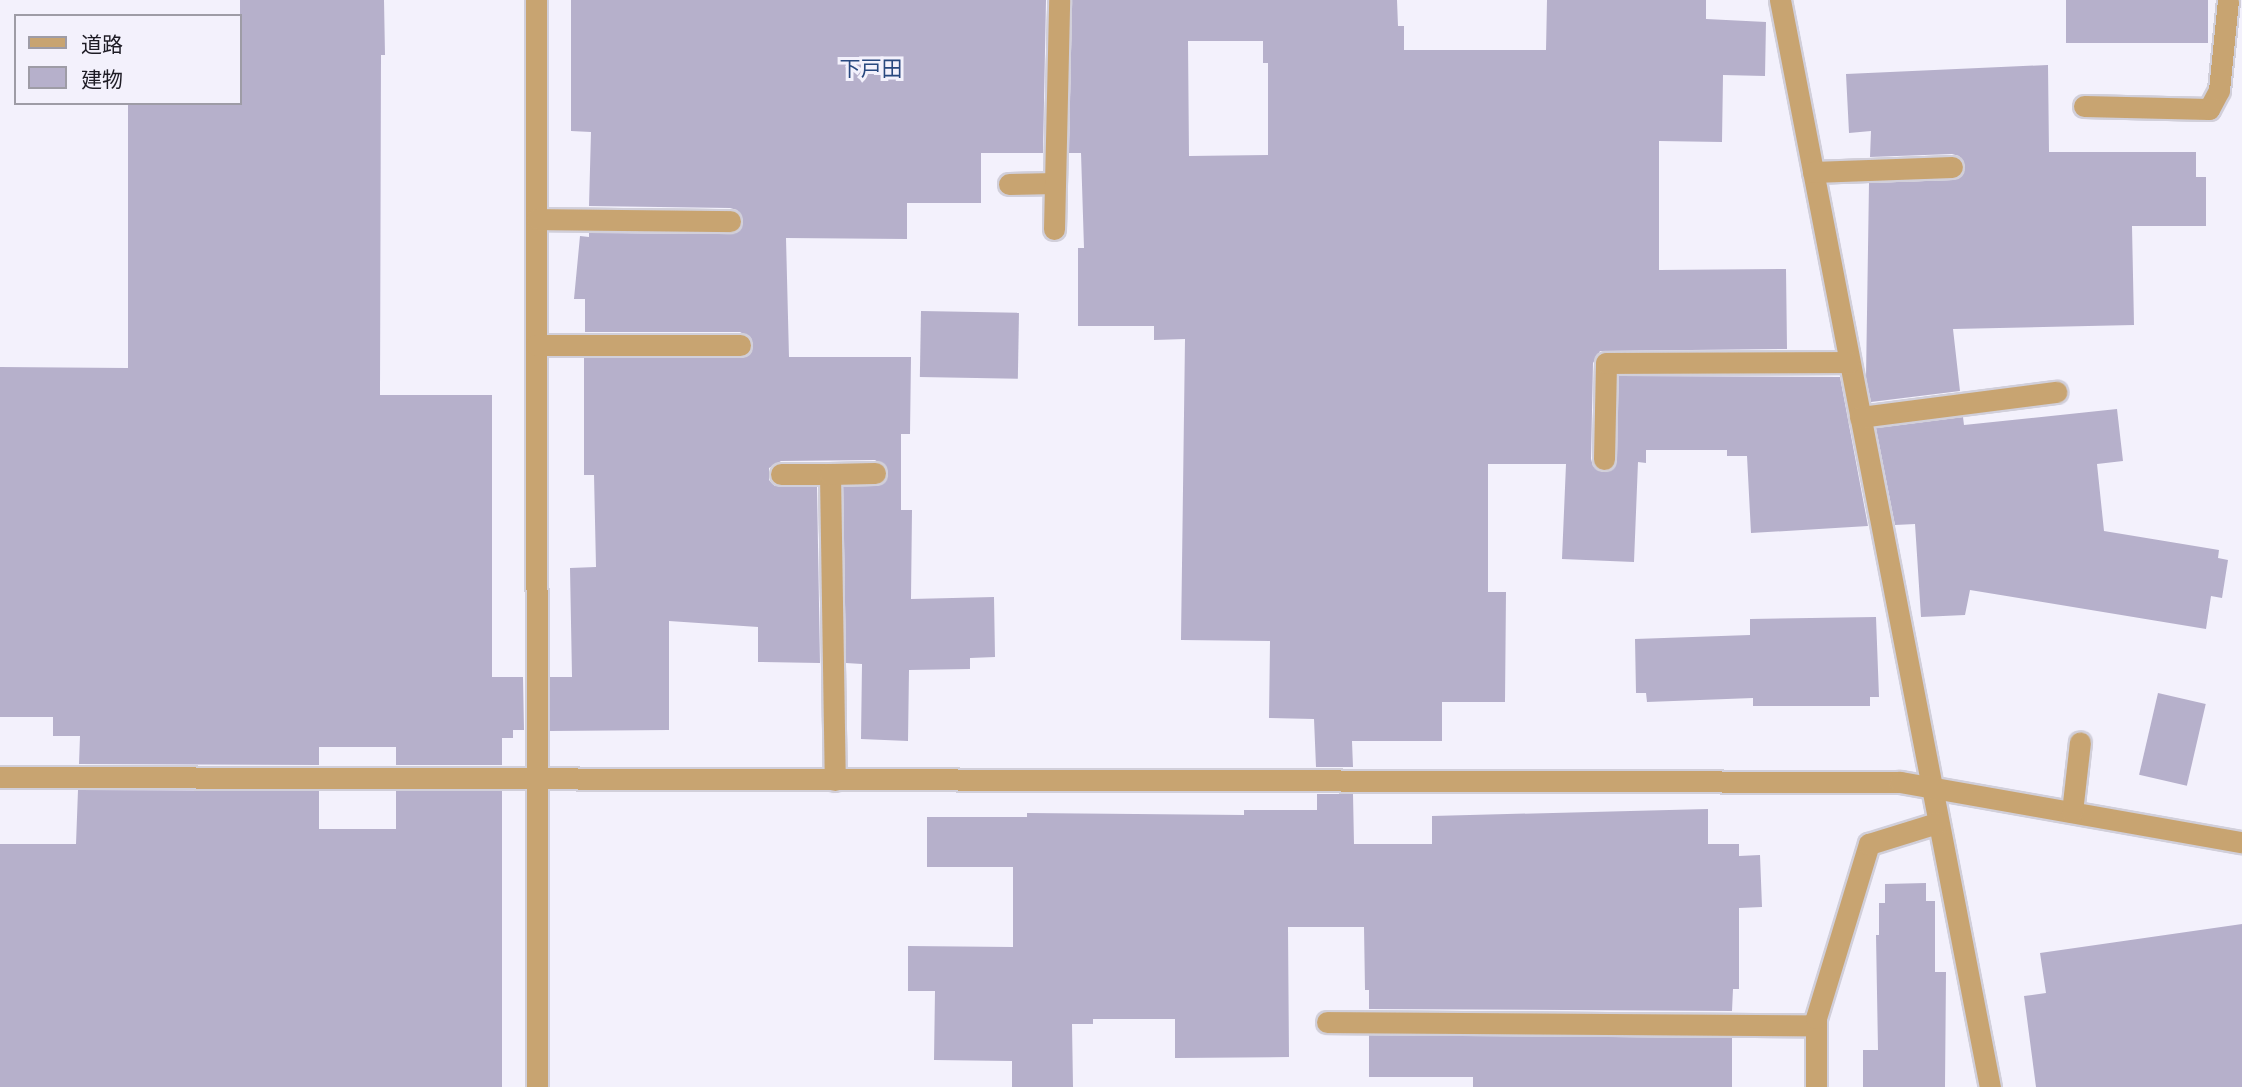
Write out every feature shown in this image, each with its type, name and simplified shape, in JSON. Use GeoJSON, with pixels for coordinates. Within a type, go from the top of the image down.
{"type":"FeatureCollection","features":[{"type":"Feature","properties":{"kind":"street"},"geometry":{"type":"LineString","coordinates":[[536,0],[537,1087]]}},
{"type":"Feature","properties":{"kind":"street"},"geometry":{"type":"LineString","coordinates":[[1054,229],[1059,0]]}},
{"type":"Feature","properties":{"kind":"street"},"geometry":{"type":"LineString","coordinates":[[1780,0],[1990,1087]]}},
{"type":"Feature","properties":{"kind":"street"},"geometry":{"type":"LineString","coordinates":[[2084,106],[2209,109],[2219,90],[2228,0]]}},
{"type":"Feature","properties":{"kind":"street"},"geometry":{"type":"LineString","coordinates":[[1813,172],[1952,167]]}},
{"type":"Feature","properties":{"kind":"street"},"geometry":{"type":"LineString","coordinates":[[1009,184],[1055,183]]}},
{"type":"Feature","properties":{"kind":"street"},"geometry":{"type":"LineString","coordinates":[[537,219],[730,221]]}},
{"type":"Feature","properties":{"kind":"street"},"geometry":{"type":"LineString","coordinates":[[536,345],[740,345]]}},
{"type":"Feature","properties":{"kind":"street"},"geometry":{"type":"LineString","coordinates":[[1604,459],[1606,363],[1849,362]]}},
{"type":"Feature","properties":{"kind":"street"},"geometry":{"type":"LineString","coordinates":[[1860,417],[2056,392]]}},
{"type":"Feature","properties":{"kind":"street"},"geometry":{"type":"LineString","coordinates":[[781,474],[876,473]]}},
{"type":"Feature","properties":{"kind":"street"},"geometry":{"type":"LineString","coordinates":[[830,474],[835,780]]}},
{"type":"Feature","properties":{"kind":"street"},"geometry":{"type":"LineString","coordinates":[[2072,811],[2080,742]]}},
{"type":"Feature","properties":{"kind":"street"},"geometry":{"type":"LineString","coordinates":[[0,777],[1900,782],[2242,842]]}},
{"type":"Feature","properties":{"kind":"street"},"geometry":{"type":"LineString","coordinates":[[1816,1087],[1816,1025],[1869,844],[1937,823]]}},
{"type":"Feature","properties":{"kind":"street"},"geometry":{"type":"LineString","coordinates":[[1327,1023],[1816,1025]]}},
{"type":"Feature","properties":{"kind":"building"},"geometry":{"type":"Polygon","coordinates":[[[240,0],[384,0],[385,55],[381,55],[380,395],[492,395],[492,677],[523,677],[524,730],[513,730],[513,738],[502,738],[502,765],[396,765],[396,747],[319,747],[319,765],[79,764],[80,736],[53,736],[53,717],[0,717],[0,367],[128,368],[128,105],[242,105],[240,0]]]}},
{"type":"Feature","properties":{"kind":"building"},"geometry":{"type":"Polygon","coordinates":[[[571,0],[1046,0],[1043,153],[981,153],[981,203],[907,203],[907,239],[786,238],[789,357],[911,357],[910,434],[901,434],[901,510],[912,510],[911,599],[994,597],[995,657],[970,658],[970,669],[909,670],[908,741],[861,739],[862,664],[846,663],[843,487],[882,484],[888,473],[886,467],[875,460],[781,461],[769,468],[769,480],[775,486],[817,487],[820,663],[758,662],[758,627],[669,621],[669,730],[550,731],[550,677],[572,677],[570,568],[596,567],[594,475],[584,475],[584,358],[740,358],[747,356],[753,346],[751,338],[740,332],[585,332],[585,299],[574,299],[580,236],[589,237],[589,233],[730,234],[741,228],[743,220],[737,210],[730,208],[589,206],[591,132],[571,131],[571,0]]]}},
{"type":"Feature","properties":{"kind":"building"},"geometry":{"type":"Polygon","coordinates":[[[1072,0],[1397,0],[1398,26],[1404,26],[1404,50],[1546,50],[1547,0],[1706,0],[1706,19],[1766,22],[1765,76],[1723,75],[1722,142],[1659,141],[1659,270],[1786,269],[1787,349],[1600,351],[1593,363],[1591,459],[1593,466],[1603,472],[1615,465],[1619,376],[1840,377],[1868,526],[1751,533],[1747,456],[1727,456],[1727,450],[1646,450],[1646,463],[1638,462],[1634,562],[1562,559],[1566,464],[1488,464],[1488,592],[1506,592],[1505,702],[1442,702],[1442,741],[1352,741],[1353,767],[1316,767],[1314,719],[1269,718],[1270,641],[1181,640],[1185,339],[1154,340],[1154,326],[1078,326],[1078,248],[1084,248],[1081,153],[1069,153],[1072,0]],[[1188,41],[1189,156],[1268,155],[1268,63],[1263,63],[1263,41],[1188,41]]]}},
{"type":"Feature","properties":{"kind":"building"},"geometry":{"type":"Polygon","coordinates":[[[2066,0],[2208,0],[2208,43],[2066,43],[2066,0]]]}},
{"type":"Feature","properties":{"kind":"building"},"geometry":{"type":"Polygon","coordinates":[[[2048,65],[2049,152],[2196,152],[2196,177],[2206,177],[2206,226],[2132,226],[2134,325],[1953,329],[1960,391],[1871,402],[1866,378],[1869,183],[1953,180],[1963,174],[1965,166],[1959,156],[1952,154],[1870,157],[1871,131],[1849,133],[1846,74],[2048,65]]]}},
{"type":"Feature","properties":{"kind":"building"},"geometry":{"type":"Polygon","coordinates":[[[921,311],[1019,313],[1018,379],[920,377],[921,311]]]}},
{"type":"Feature","properties":{"kind":"building"},"geometry":{"type":"Polygon","coordinates":[[[2117,409],[2123,461],[2097,464],[2104,531],[2219,550],[2218,558],[2228,560],[2222,598],[2211,596],[2206,629],[1970,590],[1965,615],[1921,617],[1915,524],[1895,525],[1876,428],[1963,417],[1964,425],[2117,409]]]}},
{"type":"Feature","properties":{"kind":"building"},"geometry":{"type":"Polygon","coordinates":[[[1876,617],[1879,697],[1870,697],[1870,706],[1753,706],[1753,698],[1647,702],[1646,693],[1636,693],[1635,639],[1750,635],[1750,619],[1876,617]]]}},
{"type":"Feature","properties":{"kind":"building"},"geometry":{"type":"Polygon","coordinates":[[[2158,693],[2206,704],[2187,786],[2139,775],[2158,693]]]}},
{"type":"Feature","properties":{"kind":"building"},"geometry":{"type":"Polygon","coordinates":[[[78,790],[319,791],[319,829],[396,829],[396,791],[502,791],[502,1087],[0,1087],[0,844],[76,844],[78,790]]]}},
{"type":"Feature","properties":{"kind":"building"},"geometry":{"type":"Polygon","coordinates":[[[1317,794],[1353,794],[1354,844],[1432,844],[1432,816],[1708,809],[1708,844],[1739,844],[1739,856],[1760,855],[1762,907],[1739,908],[1739,989],[1733,989],[1732,1011],[1369,1009],[1369,990],[1365,990],[1364,927],[1288,927],[1289,1057],[1175,1058],[1175,1019],[1093,1019],[1093,1024],[1072,1024],[1073,1087],[1012,1087],[1012,1061],[934,1060],[935,991],[908,991],[908,946],[1013,947],[1013,867],[927,867],[927,817],[1027,817],[1027,813],[1244,815],[1244,810],[1317,810],[1317,794]]]}},
{"type":"Feature","properties":{"kind":"building"},"geometry":{"type":"Polygon","coordinates":[[[1926,883],[1926,901],[1935,901],[1935,972],[1946,972],[1945,1087],[1863,1087],[1863,1050],[1878,1050],[1876,935],[1879,935],[1879,903],[1885,903],[1885,884],[1926,883]]]}},
{"type":"Feature","properties":{"kind":"building"},"geometry":{"type":"Polygon","coordinates":[[[2242,924],[2242,1087],[2036,1087],[2024,996],[2046,993],[2040,953],[2242,924]]]}},
{"type":"Feature","properties":{"kind":"building"},"geometry":{"type":"Polygon","coordinates":[[[1369,1035],[1732,1038],[1732,1087],[1473,1087],[1473,1077],[1369,1077],[1369,1035]]]}},
{"type":"Feature","properties":{"kind":"district","name":"下戸田"},"geometry":{"type":"Point","coordinates":[871,68]}}]}
